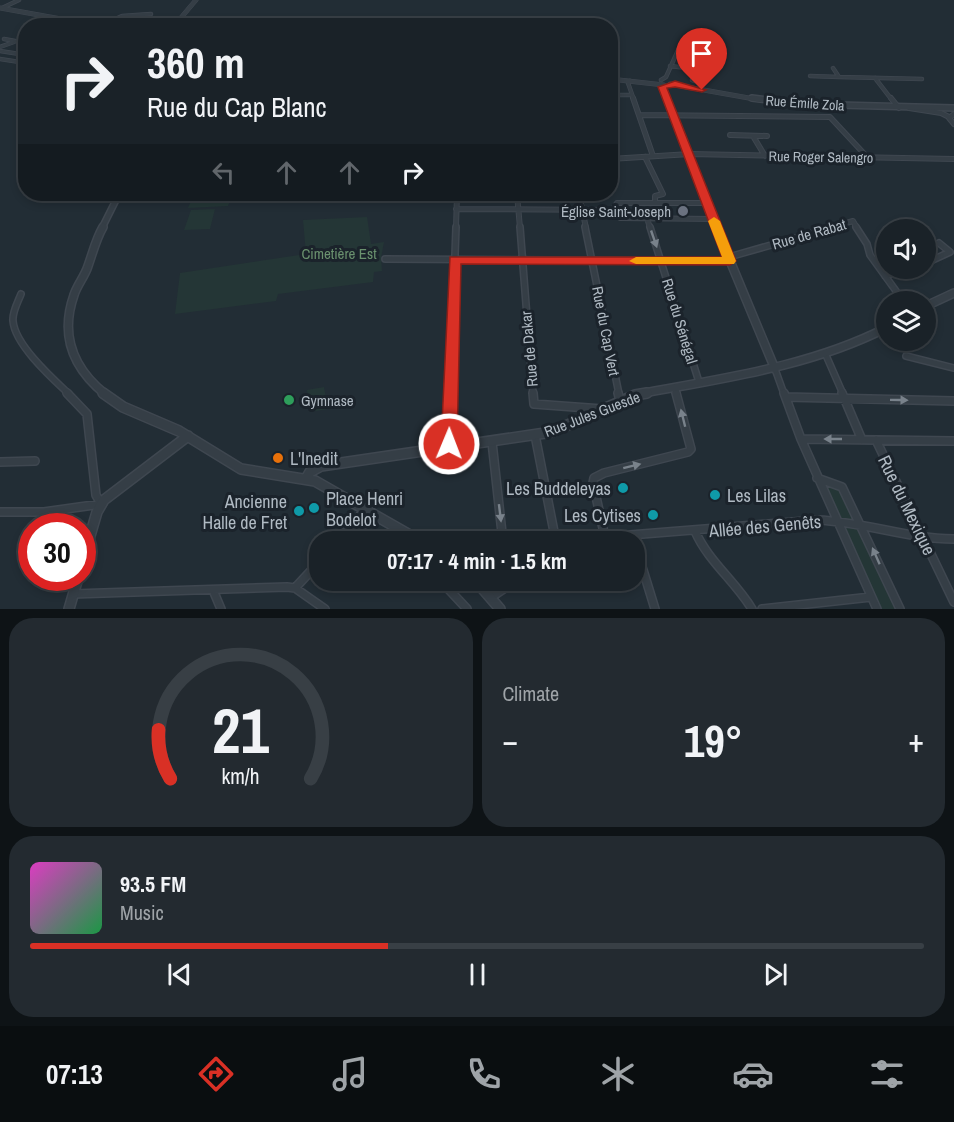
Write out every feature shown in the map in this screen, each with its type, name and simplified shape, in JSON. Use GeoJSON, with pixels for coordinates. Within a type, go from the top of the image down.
{"type":"FeatureCollection","features":[{"type":"Feature","properties":{"kind":"street"},"geometry":{"type":"LineString","coordinates":[[1,8],[19,0]]}},
{"type":"Feature","properties":{"kind":"street"},"geometry":{"type":"LineString","coordinates":[[181,18],[196,0]]}},
{"type":"Feature","properties":{"kind":"street"},"geometry":{"type":"LineString","coordinates":[[1,8],[29,10],[60,18]]}},
{"type":"Feature","properties":{"kind":"street"},"geometry":{"type":"LineString","coordinates":[[118,18],[151,14]]}},
{"type":"Feature","properties":{"kind":"street"},"geometry":{"type":"LineString","coordinates":[[4,39],[18,42]]}},
{"type":"Feature","properties":{"kind":"street"},"geometry":{"type":"LineString","coordinates":[[0,47],[15,42]]}},
{"type":"Feature","properties":{"kind":"street"},"geometry":{"type":"LineString","coordinates":[[0,51],[18,54]]}},
{"type":"Feature","properties":{"kind":"street"},"geometry":{"type":"LineString","coordinates":[[698,55],[678,51],[670,66],[664,82],[674,116],[817,478],[877,609]]}},
{"type":"Feature","properties":{"kind":"street"},"geometry":{"type":"LineString","coordinates":[[0,59],[18,62]]}},
{"type":"Feature","properties":{"kind":"street"},"geometry":{"type":"LineString","coordinates":[[670,66],[711,71]]}},
{"type":"Feature","properties":{"kind":"street"},"geometry":{"type":"LineString","coordinates":[[695,81],[692,80],[696,69]]}},
{"type":"Feature","properties":{"kind":"street"},"geometry":{"type":"LineString","coordinates":[[833,69],[839,77]]}},
{"type":"Feature","properties":{"kind":"street"},"geometry":{"type":"LineString","coordinates":[[810,76],[922,79]]}},
{"type":"Feature","properties":{"kind":"street"},"geometry":{"type":"LineString","coordinates":[[875,78],[898,107],[952,110]]}},
{"type":"Feature","properties":{"kind":"street","name":"Rue Émile Zola"},"geometry":{"type":"LineString","coordinates":[[618,79],[664,82],[782,103],[952,110]]}},
{"type":"Feature","properties":{"kind":"street"},"geometry":{"type":"LineString","coordinates":[[630,81],[628,82],[653,156]]}},
{"type":"Feature","properties":{"kind":"street"},"geometry":{"type":"LineString","coordinates":[[618,95],[633,95]]}},
{"type":"Feature","properties":{"kind":"street"},"geometry":{"type":"LineString","coordinates":[[909,108],[941,113],[952,110]]}},
{"type":"Feature","properties":{"kind":"street"},"geometry":{"type":"LineString","coordinates":[[952,110],[954,124]]}},
{"type":"Feature","properties":{"kind":"street"},"geometry":{"type":"LineString","coordinates":[[640,115],[830,117],[869,159]]}},
{"type":"Feature","properties":{"kind":"street"},"geometry":{"type":"LineString","coordinates":[[729,135],[767,136]]}},
{"type":"Feature","properties":{"kind":"street"},"geometry":{"type":"LineString","coordinates":[[753,136],[765,156]]}},
{"type":"Feature","properties":{"kind":"street","name":"Rue Roger Salengro"},"geometry":{"type":"LineString","coordinates":[[618,159],[688,153],[869,159],[954,159]]}},
{"type":"Feature","properties":{"kind":"street"},"geometry":{"type":"LineString","coordinates":[[645,157],[663,194],[655,196],[655,203]]}},
{"type":"Feature","properties":{"kind":"street"},"geometry":{"type":"LineString","coordinates":[[117,201],[96,239],[88,267],[69,308],[67,326],[71,351],[80,369],[94,386],[116,403],[188,436],[241,469],[306,479],[327,486],[404,531]]}},
{"type":"Feature","properties":{"kind":"street"},"geometry":{"type":"LineString","coordinates":[[448,448],[457,201]]}},
{"type":"Feature","properties":{"kind":"street"},"geometry":{"type":"LineString","coordinates":[[517,201],[522,260]]}},
{"type":"Feature","properties":{"kind":"street","name":"Rue du Cap Vert"},"geometry":{"type":"LineString","coordinates":[[581,201],[620,400]]}},
{"type":"Feature","properties":{"kind":"street"},"geometry":{"type":"LineString","coordinates":[[612,210],[617,203],[708,203]]}},
{"type":"Feature","properties":{"kind":"street"},"geometry":{"type":"LineString","coordinates":[[456,209],[612,210],[620,218],[713,219]]}},
{"type":"Feature","properties":{"kind":"street","name":"Rue du Sénégal"},"geometry":{"type":"LineString","coordinates":[[647,218],[699,382]]}},
{"type":"Feature","properties":{"kind":"street","name":"Rue de Rabat"},"geometry":{"type":"LineString","coordinates":[[729,259],[853,221],[876,263]]}},
{"type":"Feature","properties":{"kind":"street"},"geometry":{"type":"LineString","coordinates":[[936,258],[950,252],[939,243]]}},
{"type":"Feature","properties":{"kind":"street"},"geometry":{"type":"LineString","coordinates":[[386,259],[661,261],[729,259]]}},
{"type":"Feature","properties":{"kind":"street","name":"Rue de Dakar"},"geometry":{"type":"LineString","coordinates":[[522,260],[534,404],[603,409]]}},
{"type":"Feature","properties":{"kind":"street"},"geometry":{"type":"LineString","coordinates":[[936,301],[954,293]]}},
{"type":"Feature","properties":{"kind":"street"},"geometry":{"type":"LineString","coordinates":[[21,294],[14,312],[16,330],[35,359],[81,405],[87,414],[99,508]]}},
{"type":"Feature","properties":{"kind":"street","name":"Rue Jules Guesde"},"geometry":{"type":"LineString","coordinates":[[306,479],[310,472],[321,466],[492,442],[560,429],[635,395],[775,369],[876,332]]}},
{"type":"Feature","properties":{"kind":"street"},"geometry":{"type":"LineString","coordinates":[[825,352],[862,440]]}},
{"type":"Feature","properties":{"kind":"street"},"geometry":{"type":"LineString","coordinates":[[906,356],[954,368]]}},
{"type":"Feature","properties":{"kind":"street"},"geometry":{"type":"LineString","coordinates":[[603,531],[593,483],[594,478],[604,473],[688,452],[691,448],[675,387]]}},
{"type":"Feature","properties":{"kind":"street"},"geometry":{"type":"LineString","coordinates":[[786,397],[954,401]]}},
{"type":"Feature","properties":{"kind":"street"},"geometry":{"type":"LineString","coordinates":[[535,435],[554,531]]}},
{"type":"Feature","properties":{"kind":"street"},"geometry":{"type":"LineString","coordinates":[[96,518],[99,508],[112,492],[188,436]]}},
{"type":"Feature","properties":{"kind":"street"},"geometry":{"type":"LineString","coordinates":[[801,439],[952,441],[954,450]]}},
{"type":"Feature","properties":{"kind":"street","name":"Rue du Mexique"},"geometry":{"type":"LineString","coordinates":[[876,440],[954,602]]}},
{"type":"Feature","properties":{"kind":"street"},"geometry":{"type":"LineString","coordinates":[[492,442],[502,531]]}},
{"type":"Feature","properties":{"kind":"street"},"geometry":{"type":"LineString","coordinates":[[0,462],[35,461]]}},
{"type":"Feature","properties":{"kind":"street"},"geometry":{"type":"LineString","coordinates":[[817,478],[842,487],[900,609]]}},
{"type":"Feature","properties":{"kind":"street"},"geometry":{"type":"LineString","coordinates":[[0,512],[99,508]]}},
{"type":"Feature","properties":{"kind":"street"},"geometry":{"type":"LineString","coordinates":[[345,531],[366,508]]}},
{"type":"Feature","properties":{"kind":"street","name":"Allée des Genêts"},"geometry":{"type":"LineString","coordinates":[[645,538],[695,531],[784,524],[801,520],[835,520],[923,538]]}},
{"type":"Feature","properties":{"kind":"street"},"geometry":{"type":"LineString","coordinates":[[351,524],[362,531]]}},
{"type":"Feature","properties":{"kind":"street"},"geometry":{"type":"LineString","coordinates":[[695,531],[706,554],[734,582],[752,609]]}},
{"type":"Feature","properties":{"kind":"street"},"geometry":{"type":"LineString","coordinates":[[923,538],[954,539]]}},
{"type":"Feature","properties":{"kind":"street"},"geometry":{"type":"LineString","coordinates":[[296,588],[309,573]]}},
{"type":"Feature","properties":{"kind":"street"},"geometry":{"type":"LineString","coordinates":[[645,585],[655,609]]}},
{"type":"Feature","properties":{"kind":"street"},"geometry":{"type":"LineString","coordinates":[[74,594],[296,588],[326,609]]}},
{"type":"Feature","properties":{"kind":"street"},"geometry":{"type":"LineString","coordinates":[[213,590],[221,609]]}},
{"type":"Feature","properties":{"kind":"street"},"geometry":{"type":"LineString","coordinates":[[69,609],[75,591]]}},
{"type":"Feature","properties":{"kind":"street"},"geometry":{"type":"LineString","coordinates":[[450,591],[467,609]]}},
{"type":"Feature","properties":{"kind":"street"},"geometry":{"type":"LineString","coordinates":[[484,591],[500,609]]}},
{"type":"Feature","properties":{"kind":"street"},"geometry":{"type":"LineString","coordinates":[[490,598],[500,591]]}},
{"type":"Feature","properties":{"kind":"street"},"geometry":{"type":"LineString","coordinates":[[762,609],[871,597]]}},
{"type":"Feature","properties":{"kind":"green space"},"geometry":{"type":"Polygon","coordinates":[[[191,201],[230,201],[228,206],[188,208],[191,201]]]}},
{"type":"Feature","properties":{"kind":"green space"},"geometry":{"type":"Polygon","coordinates":[[[215,209],[210,229],[184,230],[191,210],[215,209]]]}},
{"type":"Feature","properties":{"kind":"green space","name":"Cimetière Est"},"geometry":{"type":"Polygon","coordinates":[[[367,217],[371,244],[384,242],[381,258],[382,271],[374,272],[373,282],[278,294],[276,301],[175,314],[180,273],[306,254],[303,220],[367,217]]]}},
{"type":"Feature","properties":{"kind":"green space"},"geometry":{"type":"Polygon","coordinates":[[[324,387],[328,409],[310,412],[307,390],[324,387]]]}},
{"type":"Feature","properties":{"kind":"green space"},"geometry":{"type":"Polygon","coordinates":[[[824,483],[842,491],[855,519],[853,522],[835,517],[824,483]]]}},
{"type":"Feature","properties":{"kind":"green space"},"geometry":{"type":"Polygon","coordinates":[[[841,524],[860,530],[896,609],[878,609],[841,524]]]}},
{"type":"Feature","properties":{"kind":"slow traffic"},"geometry":{"type":"LineString","coordinates":[[636,261],[730,261],[714,221]]}},
{"type":"Feature","properties":{"kind":"place","name":"Église Saint-Joseph"},"geometry":{"type":"Point","coordinates":[683,211]}},
{"type":"Feature","properties":{"kind":"place","name":"Gymnase"},"geometry":{"type":"Point","coordinates":[289,400]}},
{"type":"Feature","properties":{"kind":"place","name":"L'Inedit"},"geometry":{"type":"Point","coordinates":[278,458]}},
{"type":"Feature","properties":{"kind":"place","name":"Les Buddeleyas"},"geometry":{"type":"Point","coordinates":[623,488]}},
{"type":"Feature","properties":{"kind":"place","name":"Les Lilas"},"geometry":{"type":"Point","coordinates":[715,495]}},
{"type":"Feature","properties":{"kind":"place","name":"Place Henri Bodelot"},"geometry":{"type":"Point","coordinates":[314,508]}},
{"type":"Feature","properties":{"kind":"place","name":"Ancienne Halle de Fret"},"geometry":{"type":"Point","coordinates":[299,511]}},
{"type":"Feature","properties":{"kind":"place","name":"Les Cytises"},"geometry":{"type":"Point","coordinates":[653,515]}},
{"type":"Feature","properties":{"kind":"route"},"geometry":{"type":"LineString","coordinates":[[449,444],[454,260],[730,261],[662,87],[675,84],[702,90]]}}]}
